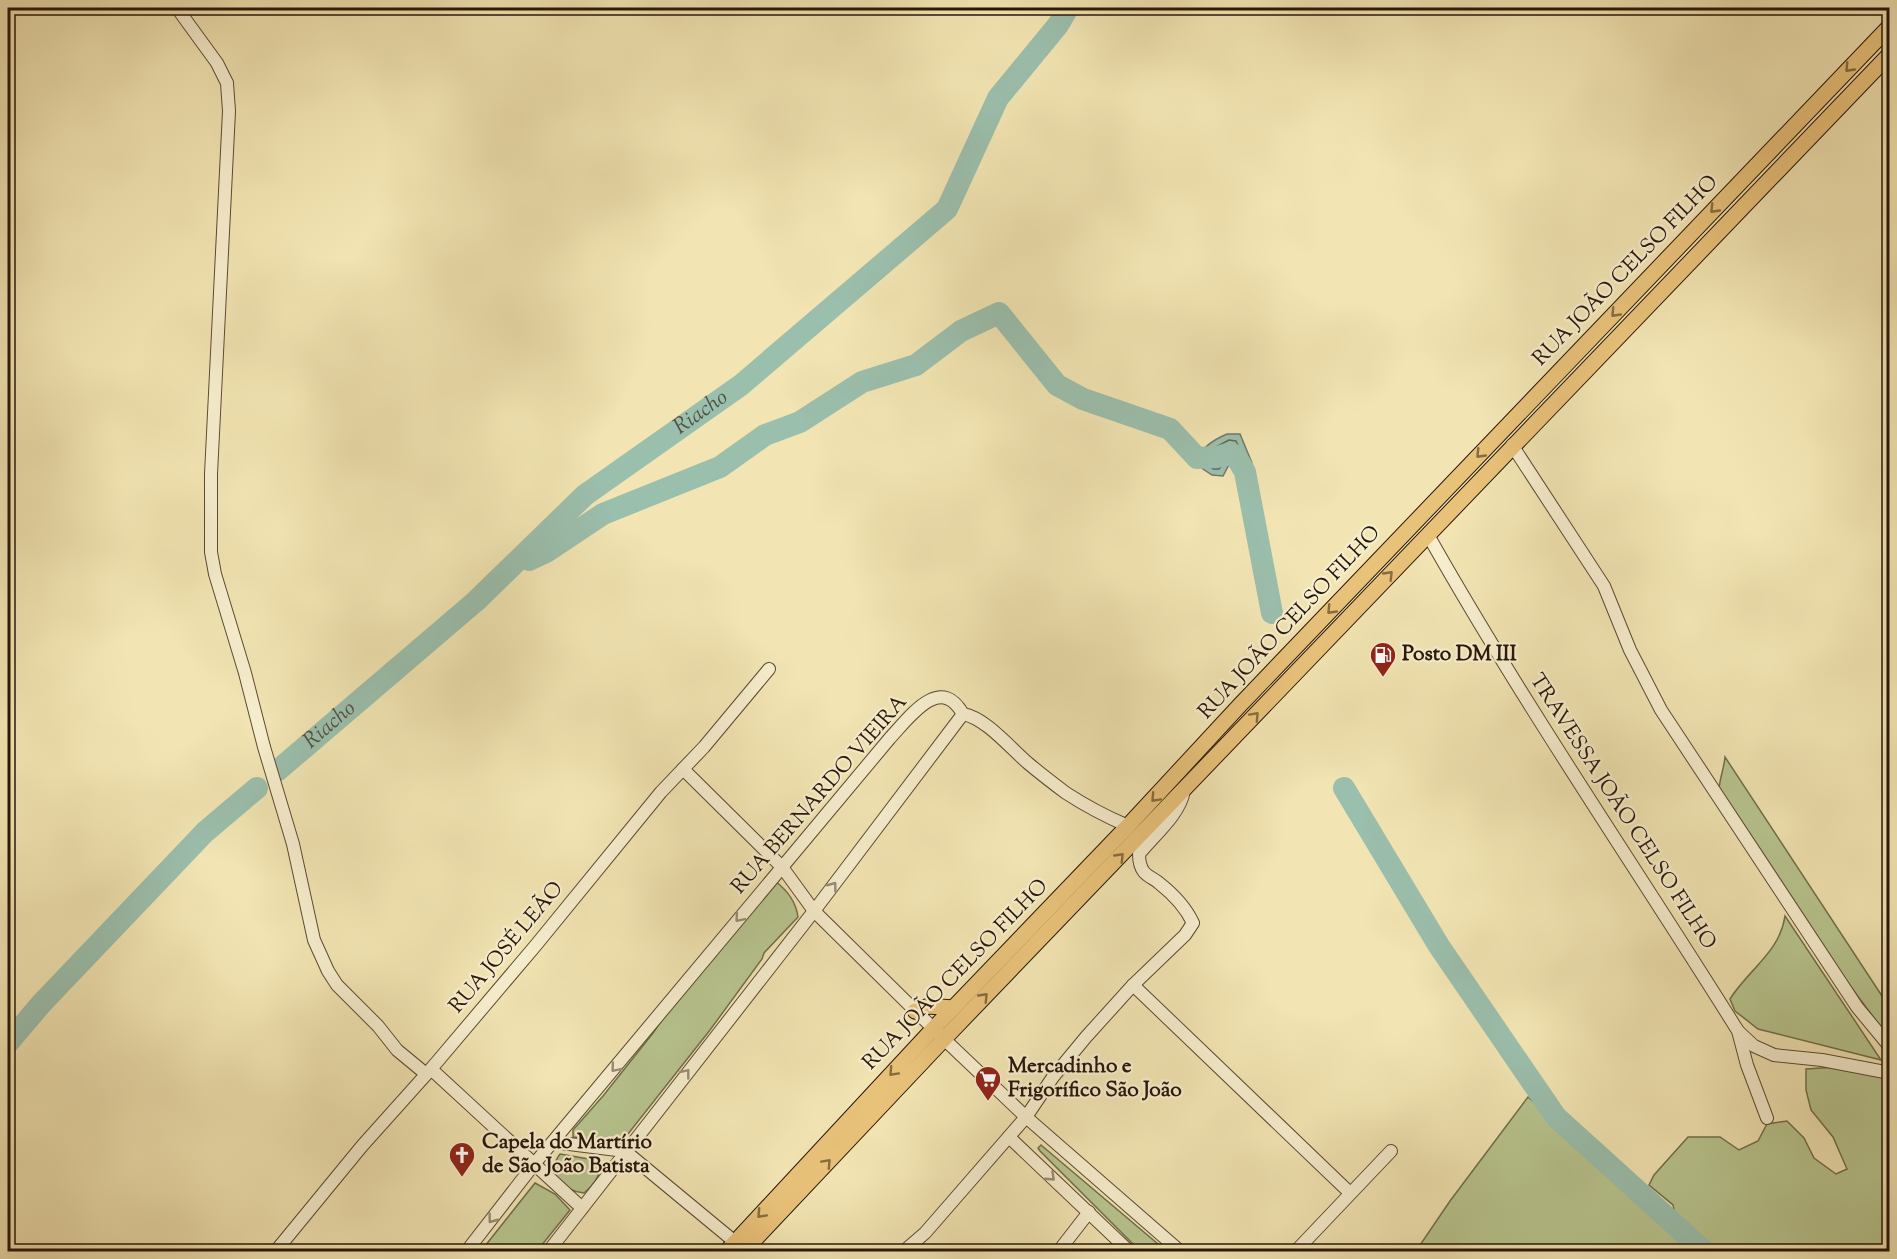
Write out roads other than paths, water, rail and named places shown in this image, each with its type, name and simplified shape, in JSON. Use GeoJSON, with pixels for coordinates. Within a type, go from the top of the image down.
{"type":"FeatureCollection","features":[{"type":"Feature","properties":{"kind":"main road","name":"RUA JOÃO CELSO FILHO"},"geometry":{"type":"LineString","coordinates":[[939,1034],[952,1008],[1890,26]]}},
{"type":"Feature","properties":{"kind":"main road","name":"RUA JOÃO CELSO FILHO"},"geometry":{"type":"LineString","coordinates":[[735,1248],[939,1034],[1195,780],[1512,445],[1890,54]]}},
{"type":"Feature","properties":{"kind":"main road"},"geometry":{"type":"LineString","coordinates":[[1773,148],[1787,162]]}},
{"type":"Feature","properties":{"kind":"main road"},"geometry":{"type":"LineString","coordinates":[[1640,287],[1653,301]]}},
{"type":"Feature","properties":{"kind":"main road"},"geometry":{"type":"LineString","coordinates":[[1183,768],[1195,780]]}},
{"type":"Feature","properties":{"kind":"main road"},"geometry":{"type":"LineString","coordinates":[[915,1011],[928,1006],[952,1008]]}},
{"type":"Feature","properties":{"kind":"street"},"geometry":{"type":"LineString","coordinates":[[177,8],[217,63],[227,83],[229,111],[211,474],[211,552],[215,574],[293,844],[314,940],[337,986],[378,1026],[397,1050],[428,1072],[535,1163],[582,1208]]}},
{"type":"Feature","properties":{"kind":"street"},"geometry":{"type":"LineString","coordinates":[[1512,445],[1604,586],[1630,650],[1661,710],[1857,1007],[1890,1047]]}},
{"type":"Feature","properties":{"kind":"street","name":"TRAVESSA JOÃO CELSO FILHO"},"geometry":{"type":"LineString","coordinates":[[1428,535],[1541,722],[1738,1031],[1747,1065],[1767,1118]]}},
{"type":"Feature","properties":{"kind":"street","name":"RUA JOSÉ LEÃO"},"geometry":{"type":"LineString","coordinates":[[275,1251],[362,1146],[536,945],[653,801],[769,669]]}},
{"type":"Feature","properties":{"kind":"street","name":"RUA BERNARDO VIEIRA"},"geometry":{"type":"LineString","coordinates":[[466,1251],[535,1163],[890,738],[932,698],[951,699],[963,714]]}},
{"type":"Feature","properties":{"kind":"street"},"geometry":{"type":"LineString","coordinates":[[548,1251],[814,911],[963,714],[975,717],[1066,792],[1095,810],[1128,826]]}},
{"type":"Feature","properties":{"kind":"street"},"geometry":{"type":"LineString","coordinates":[[683,769],[782,867],[814,911],[915,1011],[1026,1117],[1181,1251]]}},
{"type":"Feature","properties":{"kind":"street"},"geometry":{"type":"LineString","coordinates":[[903,1251],[925,1233],[1009,1137],[1026,1117],[1053,1077],[1133,985],[1185,935],[1192,923],[1189,914],[1160,884],[1145,873],[1140,865],[1139,854],[1177,811],[1184,791]]}},
{"type":"Feature","properties":{"kind":"street"},"geometry":{"type":"LineString","coordinates":[[1133,985],[1350,1193]]}},
{"type":"Feature","properties":{"kind":"street"},"geometry":{"type":"LineString","coordinates":[[1738,1031],[1754,1047],[1774,1054],[1822,1060],[1890,1073]]}},
{"type":"Feature","properties":{"kind":"street"},"geometry":{"type":"LineString","coordinates":[[1009,1137],[1130,1251]]}},
{"type":"Feature","properties":{"kind":"street"},"geometry":{"type":"LineString","coordinates":[[553,1142],[625,1151],[735,1248]]}},
{"type":"Feature","properties":{"kind":"street"},"geometry":{"type":"LineString","coordinates":[[1295,1251],[1392,1151]]}},
{"type":"Feature","properties":{"kind":"street"},"geometry":{"type":"LineString","coordinates":[[1058,1251],[1089,1212]]}},
{"type":"Feature","properties":{"kind":"street"},"geometry":{"type":"LineString","coordinates":[[918,1251],[925,1233]]}},
{"type":"Feature","properties":{"kind":"water"},"geometry":{"type":"Polygon","coordinates":[[[1227,434],[1240,434],[1252,463],[1239,476],[1231,461],[1223,476],[1212,475],[1194,463],[1208,445],[1227,434]]]}},
{"type":"Feature","properties":{"kind":"waterway","name":"Riacho"},"geometry":{"type":"LineString","coordinates":[[277,771],[476,601],[585,495],[741,385],[947,209],[998,98],[1058,25],[1068,8]]}},
{"type":"Feature","properties":{"kind":"waterway"},"geometry":{"type":"LineString","coordinates":[[529,560],[546,552],[603,514],[720,467],[765,435],[800,422],[862,382],[916,365],[961,331],[999,313],[1057,385],[1083,399],[1170,429],[1197,458],[1217,457],[1231,453],[1238,460],[1245,472],[1272,613]]}},
{"type":"Feature","properties":{"kind":"waterway","name":"Riacho"},"geometry":{"type":"LineString","coordinates":[[8,1043],[41,1004],[205,832],[257,788]]}},
{"type":"Feature","properties":{"kind":"waterway"},"geometry":{"type":"LineString","coordinates":[[1344,788],[1439,946],[1556,1117],[1705,1252]]}},
{"type":"Feature","properties":{"kind":"place","name":"Posto DM III"},"geometry":{"type":"Point","coordinates":[1383,678]}},
{"type":"Feature","properties":{"kind":"place","name":"Mercadinho e Frigorífico São João"},"geometry":{"type":"Point","coordinates":[988,1102]}},
{"type":"Feature","properties":{"kind":"place","name":"Capela do Martírio de São João Batista"},"geometry":{"type":"Point","coordinates":[462,1178]}}]}
